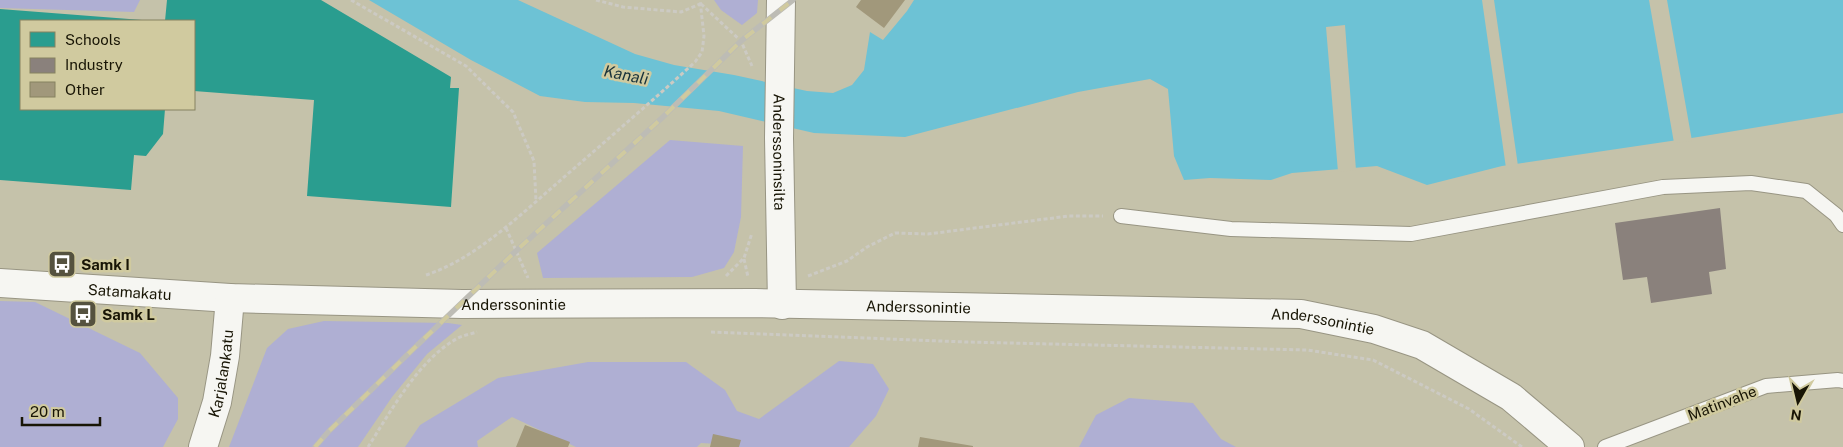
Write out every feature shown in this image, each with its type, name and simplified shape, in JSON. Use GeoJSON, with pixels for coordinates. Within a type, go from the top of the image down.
{"type":"FeatureCollection","features":[{"type":"Feature","properties":{"kind":"main road","name":"Anderssoninsilta"},"geometry":{"type":"LineString","coordinates":[[781,0],[766,74],[779,138],[782,295]]}},
{"type":"Feature","properties":{"kind":"main road","name":"Satamakatu"},"geometry":{"type":"LineString","coordinates":[[0,283],[230,298]]}},
{"type":"Feature","properties":{"kind":"main road","name":"Anderssonintie"},"geometry":{"type":"LineString","coordinates":[[230,298],[462,304],[782,295],[1301,314],[1374,329],[1422,345],[1511,398],[1570,447]]}},
{"type":"Feature","properties":{"kind":"main road","name":"Karjalankatu"},"geometry":{"type":"LineString","coordinates":[[203,447],[217,402],[225,356],[230,298]]}},
{"type":"Feature","properties":{"kind":"lane"},"geometry":{"type":"LineString","coordinates":[[1121,216],[1231,229],[1411,234],[1663,187],[1751,184],[1806,191],[1836,215],[1843,225]]}},
{"type":"Feature","properties":{"kind":"lane","name":"Matinvahe"},"geometry":{"type":"LineString","coordinates":[[1605,447],[1766,386],[1841,377]]}},
{"type":"Feature","properties":{"kind":"path"},"geometry":{"type":"LineString","coordinates":[[351,0],[466,66],[513,112],[534,161],[536,201]]}},
{"type":"Feature","properties":{"kind":"path"},"geometry":{"type":"LineString","coordinates":[[596,0],[623,7],[681,12],[700,2]]}},
{"type":"Feature","properties":{"kind":"path"},"geometry":{"type":"LineString","coordinates":[[420,277],[443,270],[506,228],[695,62],[702,52],[704,36],[700,2]]}},
{"type":"Feature","properties":{"kind":"path"},"geometry":{"type":"LineString","coordinates":[[700,2],[741,42],[766,74]]}},
{"type":"Feature","properties":{"kind":"path"},"geometry":{"type":"LineString","coordinates":[[782,295],[895,233],[928,234],[1069,216],[1121,216]]}},
{"type":"Feature","properties":{"kind":"path"},"geometry":{"type":"LineString","coordinates":[[506,228],[530,281],[531,302]]}},
{"type":"Feature","properties":{"kind":"path"},"geometry":{"type":"LineString","coordinates":[[724,278],[744,258],[753,232]]}},
{"type":"Feature","properties":{"kind":"path"},"geometry":{"type":"LineString","coordinates":[[368,447],[410,384],[434,356],[459,338],[481,331]]}},
{"type":"Feature","properties":{"kind":"path"},"geometry":{"type":"LineString","coordinates":[[710,332],[966,342],[1306,350],[1373,360],[1469,409],[1522,447]]}},
{"type":"Feature","properties":{"kind":"shaded area"},"geometry":{"type":"Polygon","coordinates":[[[0,0],[140,0],[134,12],[0,8],[0,0]]]}},
{"type":"Feature","properties":{"kind":"shaded area"},"geometry":{"type":"Polygon","coordinates":[[[714,0],[758,0],[757,13],[742,25],[721,10],[714,0]]]}},
{"type":"Feature","properties":{"kind":"shaded area"},"geometry":{"type":"Polygon","coordinates":[[[670,140],[743,146],[741,217],[734,252],[724,268],[692,277],[543,278],[537,253],[670,140]]]}},
{"type":"Feature","properties":{"kind":"shaded area"},"geometry":{"type":"Polygon","coordinates":[[[0,301],[35,302],[140,353],[178,398],[178,419],[163,447],[0,447],[0,301]]]}},
{"type":"Feature","properties":{"kind":"shaded area"},"geometry":{"type":"Polygon","coordinates":[[[324,321],[448,323],[462,325],[427,354],[392,397],[358,447],[229,447],[267,348],[288,329],[324,321]]]}},
{"type":"Feature","properties":{"kind":"shaded area"},"geometry":{"type":"Polygon","coordinates":[[[839,361],[873,364],[889,389],[876,416],[849,447],[735,447],[734,445],[701,443],[697,447],[576,447],[512,417],[477,441],[478,447],[405,447],[420,425],[498,378],[588,362],[686,362],[725,390],[737,411],[759,419],[839,361]]]}},
{"type":"Feature","properties":{"kind":"shaded area"},"geometry":{"type":"Polygon","coordinates":[[[1129,398],[1193,403],[1221,439],[1236,447],[1079,447],[1096,415],[1129,398]]]}},
{"type":"Feature","properties":{"kind":"water","name":"Kanali"},"geometry":{"type":"Polygon","coordinates":[[[369,0],[518,0],[635,54],[674,65],[734,75],[807,91],[833,93],[852,85],[864,70],[870,32],[883,40],[914,0],[1843,0],[1843,113],[1502,166],[1427,185],[1377,166],[1292,173],[1271,180],[1210,178],[1184,180],[1174,156],[1168,89],[1150,79],[1078,92],[905,137],[814,133],[719,111],[634,103],[585,102],[540,96],[471,60],[369,0]]]}},
{"type":"Feature","properties":{"kind":"pier"},"geometry":{"type":"Polygon","coordinates":[[[1482,0],[1494,0],[1518,166],[1506,168],[1482,0]]]}},
{"type":"Feature","properties":{"kind":"pier"},"geometry":{"type":"Polygon","coordinates":[[[1649,0],[1667,0],[1692,141],[1674,143],[1649,0]]]}},
{"type":"Feature","properties":{"kind":"pier"},"geometry":{"type":"Polygon","coordinates":[[[1345,25],[1356,170],[1338,172],[1326,27],[1345,25]]]}},
{"type":"Feature","properties":{"kind":"building: Schools"},"geometry":{"type":"Polygon","coordinates":[[[167,0],[321,0],[451,77],[450,88],[459,88],[451,207],[307,196],[314,100],[195,91],[195,20],[165,20],[167,0]]]}},
{"type":"Feature","properties":{"kind":"building: Schools"},"geometry":{"type":"Polygon","coordinates":[[[0,9],[142,20],[20,20],[20,110],[165,110],[163,134],[146,156],[134,155],[131,190],[0,180],[0,9]]]}},
{"type":"Feature","properties":{"kind":"building: Industry"},"geometry":{"type":"Polygon","coordinates":[[[1720,208],[1726,269],[1709,272],[1712,294],[1651,303],[1647,277],[1623,280],[1615,223],[1720,208]]]}},
{"type":"Feature","properties":{"kind":"building: Other"},"geometry":{"type":"Polygon","coordinates":[[[861,0],[905,0],[884,28],[856,7],[861,0]]]}},
{"type":"Feature","properties":{"kind":"building: Other"},"geometry":{"type":"Polygon","coordinates":[[[525,425],[570,442],[568,447],[516,447],[525,425]]]}},
{"type":"Feature","properties":{"kind":"building: Other"},"geometry":{"type":"Polygon","coordinates":[[[713,434],[741,440],[739,447],[710,447],[713,434]]]}},
{"type":"Feature","properties":{"kind":"building: Other"},"geometry":{"type":"Polygon","coordinates":[[[920,437],[973,446],[973,447],[918,447],[920,437]]]}},
{"type":"Feature","properties":{"kind":"railway"},"geometry":{"type":"LineString","coordinates":[[315,447],[329,431],[516,251],[663,117],[741,41],[793,0]]}},
{"type":"Feature","properties":{"kind":"place","name":"Samk I"},"geometry":{"type":"Point","coordinates":[62,264]}},
{"type":"Feature","properties":{"kind":"place","name":"Samk L"},"geometry":{"type":"Point","coordinates":[83,314]}}]}
